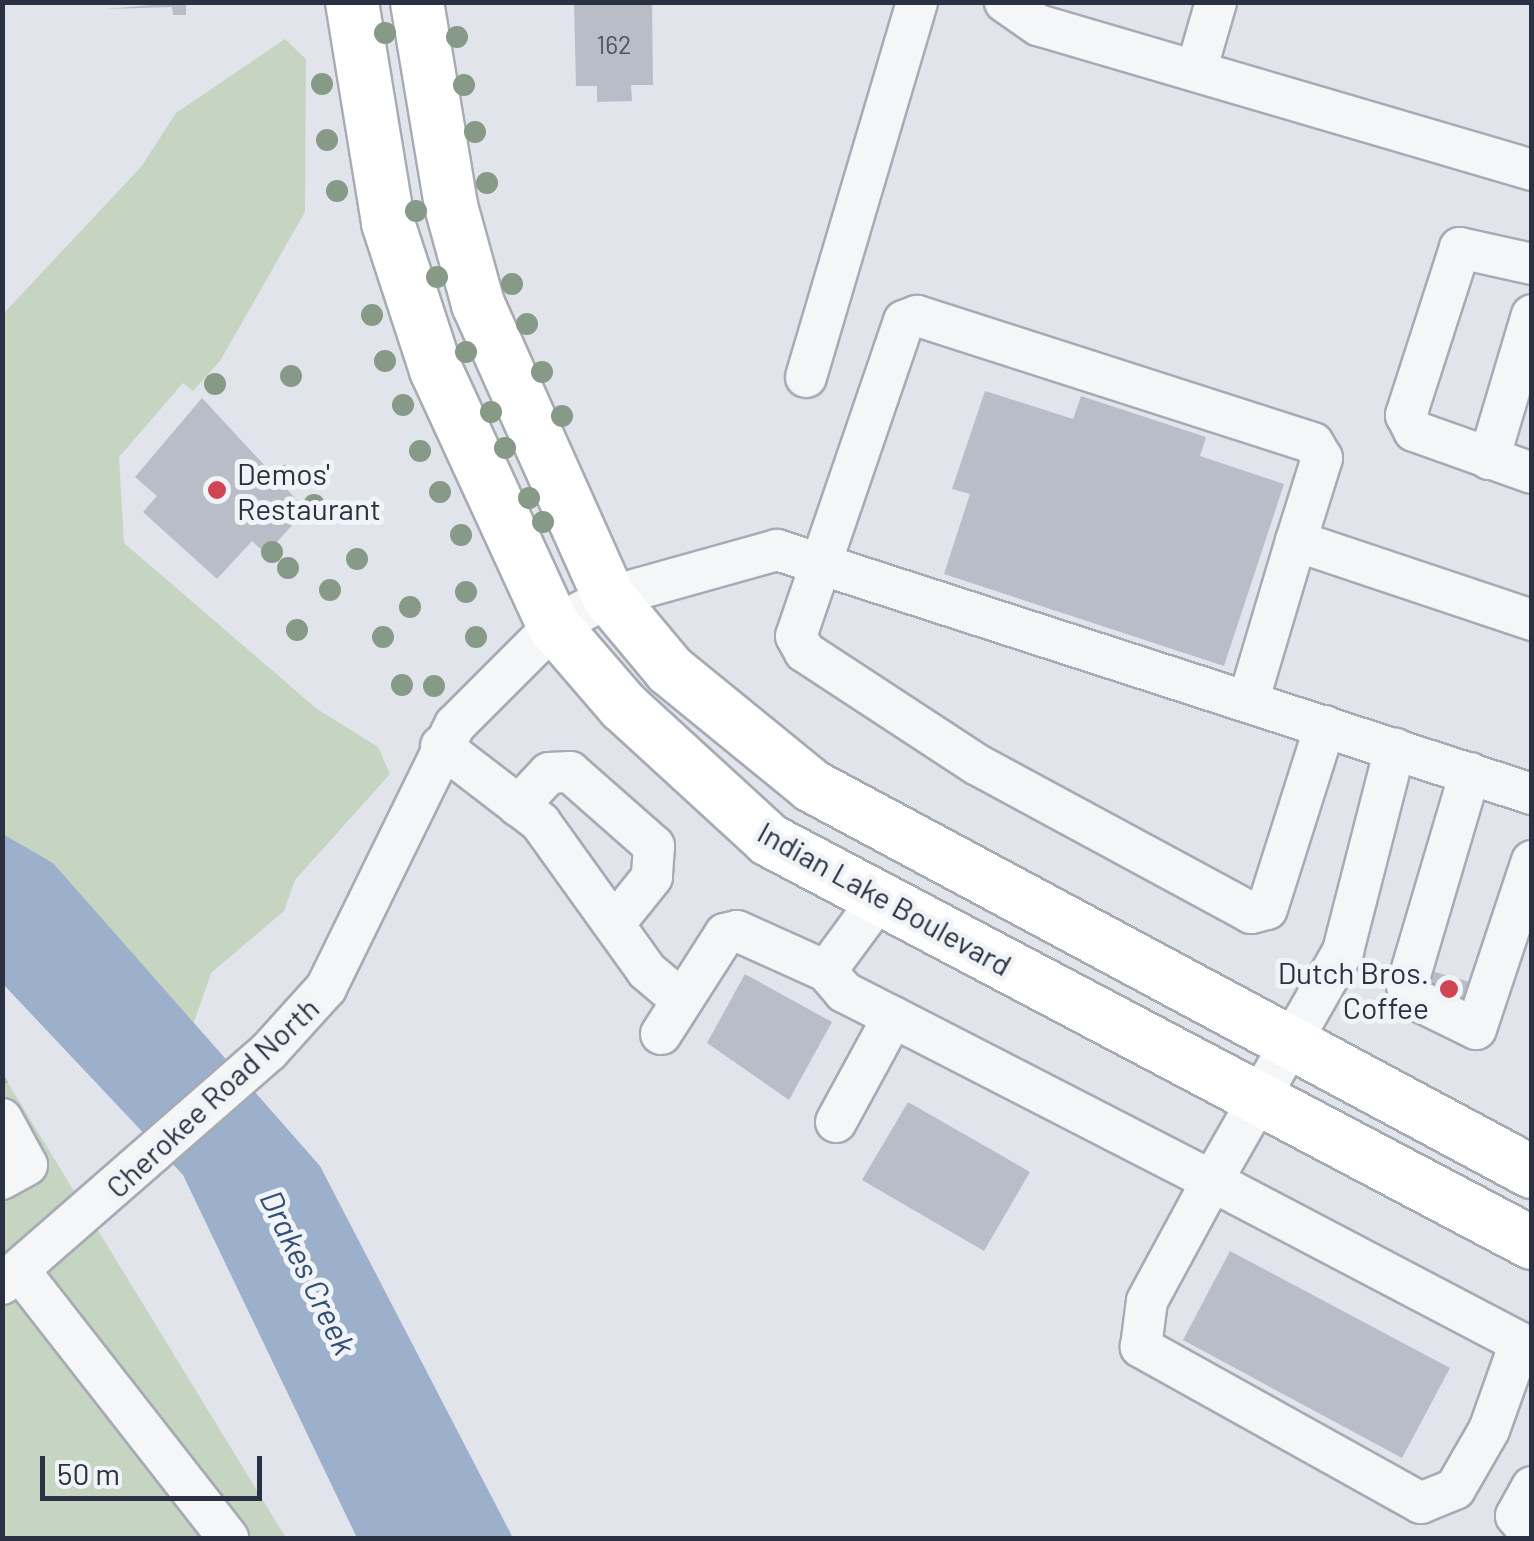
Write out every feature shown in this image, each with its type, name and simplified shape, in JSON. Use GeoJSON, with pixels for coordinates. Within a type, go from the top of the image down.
{"type":"FeatureCollection","features":[{"type":"Feature","properties":{"kind":"main road","name":"Indian Lake Boulevard"},"geometry":{"type":"LineString","coordinates":[[352,2],[384,205],[409,290],[476,470],[554,626],[623,706],[768,840],[1532,1243]]}},
{"type":"Feature","properties":{"kind":"main road","name":"Indian Lake Boulevard"},"geometry":{"type":"LineString","coordinates":[[417,2],[450,206],[478,304],[609,597],[670,670],[812,786],[1288,1046],[1530,1164]]}},
{"type":"Feature","properties":{"kind":"street"},"geometry":{"type":"LineString","coordinates":[[806,377],[917,2]]}},
{"type":"Feature","properties":{"kind":"street"},"geometry":{"type":"LineString","coordinates":[[1006,2],[1038,25],[1532,170]]}},
{"type":"Feature","properties":{"kind":"street"},"geometry":{"type":"LineString","coordinates":[[1196,71],[1216,2]]}},
{"type":"Feature","properties":{"kind":"street"},"geometry":{"type":"LineString","coordinates":[[1532,264],[1460,248],[1406,415],[1414,432],[1532,472]]}},
{"type":"Feature","properties":{"kind":"street"},"geometry":{"type":"LineString","coordinates":[[1489,459],[1532,315]]}},
{"type":"Feature","properties":{"kind":"street"},"geometry":{"type":"LineString","coordinates":[[1248,702],[1322,458],[1313,443],[917,316],[904,320],[796,636],[805,652],[976,764],[1251,913],[1267,909],[1325,726]]}},
{"type":"Feature","properties":{"kind":"street"},"geometry":{"type":"LineString","coordinates":[[1296,541],[1532,620]]}},
{"type":"Feature","properties":{"kind":"street","name":"Cherokee Road North"},"geometry":{"type":"LineString","coordinates":[[228,1538],[12,1279],[269,1051],[326,988],[364,926],[441,746],[484,690],[554,626],[609,597],[777,550],[1532,794]]}},
{"type":"Feature","properties":{"kind":"street"},"geometry":{"type":"LineString","coordinates":[[441,746],[518,806],[615,923],[647,971],[680,999]]}},
{"type":"Feature","properties":{"kind":"street"},"geometry":{"type":"LineString","coordinates":[[660,1034],[711,943],[737,930],[826,972],[844,992],[1212,1181],[1526,1346],[1489,1430],[1455,1488],[1421,1503],[1142,1347],[1147,1301],[1212,1181],[1343,951],[1395,749]]}},
{"type":"Feature","properties":{"kind":"street"},"geometry":{"type":"LineString","coordinates":[[518,806],[549,773],[570,772],[654,846],[652,877],[615,923]]}},
{"type":"Feature","properties":{"kind":"street"},"geometry":{"type":"LineString","coordinates":[[1470,774],[1407,986],[1413,998],[1476,1029],[1532,861]]}},
{"type":"Feature","properties":{"kind":"street"},"geometry":{"type":"LineString","coordinates":[[826,972],[878,898]]}},
{"type":"Feature","properties":{"kind":"street"},"geometry":{"type":"LineString","coordinates":[[836,1122],[893,1017]]}},
{"type":"Feature","properties":{"kind":"street"},"geometry":{"type":"LineString","coordinates":[[2,1120],[27,1165],[2,1179]]}},
{"type":"Feature","properties":{"kind":"street"},"geometry":{"type":"LineString","coordinates":[[1532,1487],[1516,1516],[1532,1536]]}},
{"type":"Feature","properties":{"kind":"green space"},"geometry":{"type":"Polygon","coordinates":[[[285,39],[306,59],[305,212],[220,361],[193,391],[183,383],[119,457],[124,543],[317,709],[378,747],[390,774],[295,880],[284,911],[211,973],[193,1025],[53,863],[3,834],[3,314],[141,167],[176,113],[285,39]]]}},
{"type":"Feature","properties":{"kind":"green space"},"geometry":{"type":"Polygon","coordinates":[[[3,1075],[286,1538],[3,1538],[3,1075]]]}},
{"type":"Feature","properties":{"kind":"water","name":"Drakes Creek"},"geometry":{"type":"Polygon","coordinates":[[[3,834],[53,863],[320,1166],[513,1538],[357,1538],[183,1175],[3,984],[3,834]]]}},
{"type":"Feature","properties":{"kind":"building"},"geometry":{"type":"Polygon","coordinates":[[[186,2],[186,15],[173,15],[172,7],[106,9],[186,2]]]}},
{"type":"Feature","properties":{"kind":"building"},"geometry":{"type":"Polygon","coordinates":[[[574,2],[652,2],[653,85],[631,85],[632,101],[597,102],[597,86],[576,86],[574,2]]]}},
{"type":"Feature","properties":{"kind":"building"},"geometry":{"type":"Polygon","coordinates":[[[985,391],[1073,419],[1081,396],[1206,437],[1200,456],[1284,484],[1224,666],[944,574],[970,494],[952,489],[985,391]]]}},
{"type":"Feature","properties":{"kind":"building","name":"Demos' Restaurant"},"geometry":{"type":"Polygon","coordinates":[[[202,398],[306,510],[266,554],[252,541],[217,579],[143,512],[157,496],[135,477],[202,398]]]}},
{"type":"Feature","properties":{"kind":"building","name":"Dutch Bros. Coffee"},"geometry":{"type":"Polygon","coordinates":[[[1425,969],[1480,985],[1473,1010],[1417,993],[1425,969]]]}},
{"type":"Feature","properties":{"kind":"building"},"geometry":{"type":"Polygon","coordinates":[[[745,974],[832,1022],[789,1100],[707,1043],[745,974]]]}},
{"type":"Feature","properties":{"kind":"building"},"geometry":{"type":"Polygon","coordinates":[[[908,1102],[1030,1172],[984,1251],[862,1180],[908,1102]]]}},
{"type":"Feature","properties":{"kind":"building"},"geometry":{"type":"Polygon","coordinates":[[[1230,1251],[1450,1368],[1402,1458],[1183,1340],[1230,1251]]]}},
{"type":"Feature","properties":{"kind":"place","name":"Demos' Restaurant"},"geometry":{"type":"Point","coordinates":[217,490]}},
{"type":"Feature","properties":{"kind":"place","name":"Dutch Bros. Coffee"},"geometry":{"type":"Point","coordinates":[1449,989]}}]}
